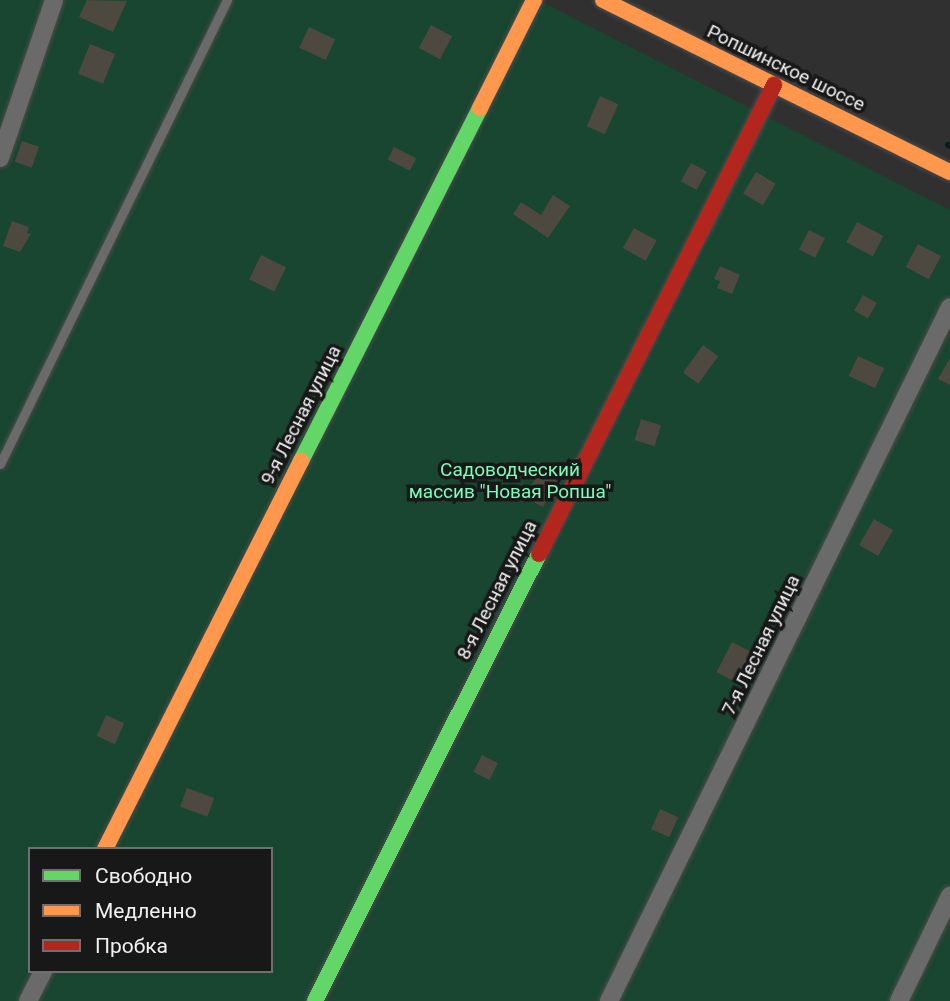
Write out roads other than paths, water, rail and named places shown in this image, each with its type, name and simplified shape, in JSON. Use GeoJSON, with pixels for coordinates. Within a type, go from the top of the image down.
{"type":"FeatureCollection","features":[{"type":"Feature","properties":{"kind":"street"},"geometry":{"type":"LineString","coordinates":[[0,158],[54,0]]}},
{"type":"Feature","properties":{"kind":"street","name":"9-я Лесная улица"},"geometry":{"type":"LineString","coordinates":[[106,847],[534,0]]}},
{"type":"Feature","properties":{"kind":"street","name":"Ропшинское шоссе"},"geometry":{"type":"LineString","coordinates":[[603,0],[950,172]]}},
{"type":"Feature","properties":{"kind":"street","name":"8-я Лесная улица"},"geometry":{"type":"LineString","coordinates":[[315,1001],[774,85]]}},
{"type":"Feature","properties":{"kind":"street","name":"7-я Лесная улица"},"geometry":{"type":"LineString","coordinates":[[609,1001],[950,307]]}},
{"type":"Feature","properties":{"kind":"street"},"geometry":{"type":"LineString","coordinates":[[899,1001],[950,896]]}},
{"type":"Feature","properties":{"kind":"street"},"geometry":{"type":"LineString","coordinates":[[28,1001],[42,973]]}},
{"type":"Feature","properties":{"kind":"lane"},"geometry":{"type":"LineString","coordinates":[[0,464],[227,0]]}},
{"type":"Feature","properties":{"kind":"park label","name":"Садоводческий массив \"Новая Ропша\""},"geometry":{"type":"Point","coordinates":[510,481]}}]}
